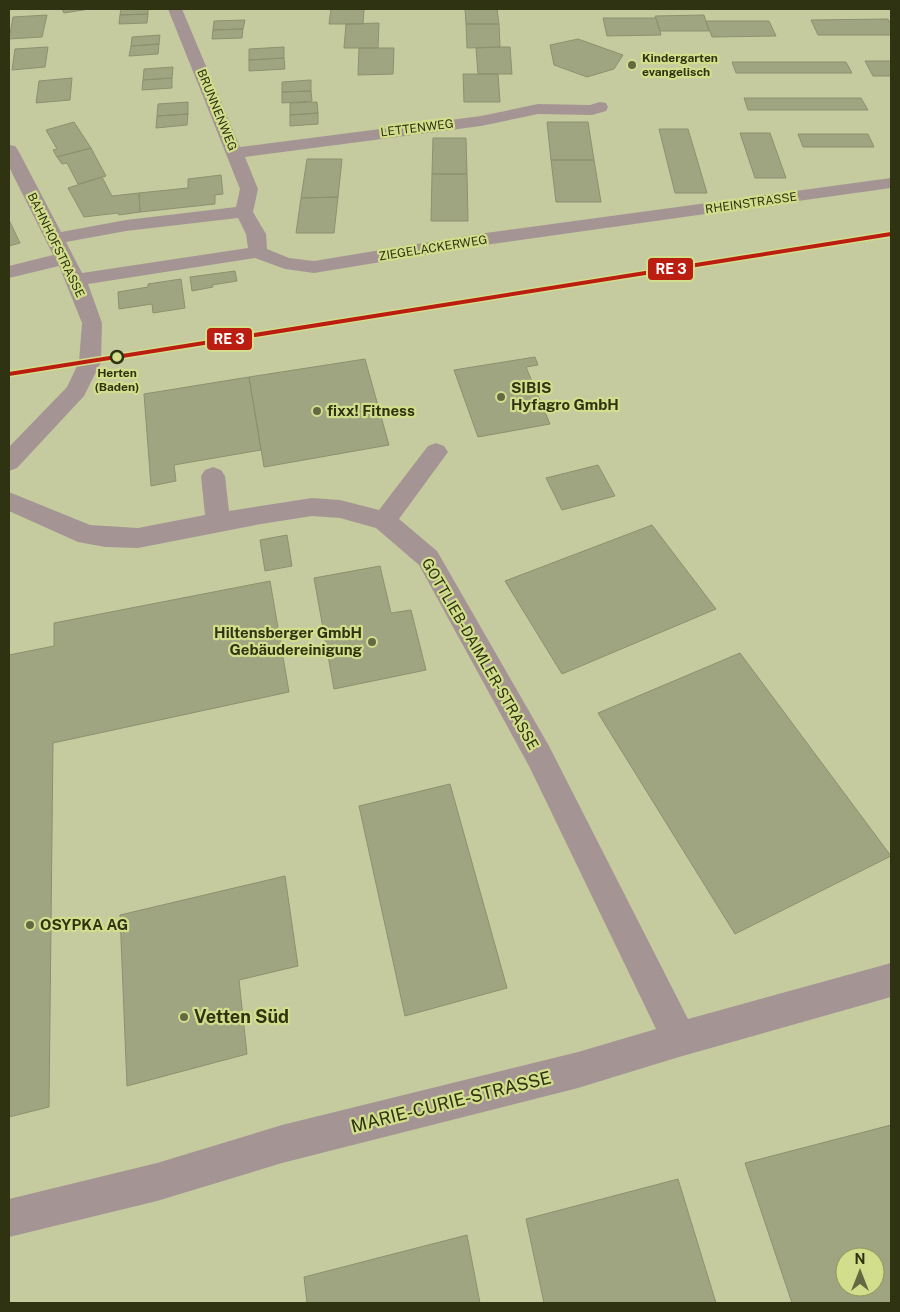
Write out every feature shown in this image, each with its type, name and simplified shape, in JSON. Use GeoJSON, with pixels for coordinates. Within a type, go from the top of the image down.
{"type":"FeatureCollection","features":[{"type":"Feature","properties":{"kind":"street","name":"BRUNNENWEG"},"geometry":{"type":"LineString","coordinates":[[175,9],[249,190],[244,212]]}},
{"type":"Feature","properties":{"kind":"street","name":"LETTENWEG"},"geometry":{"type":"LineString","coordinates":[[234,152],[481,121],[538,110],[592,110],[600,107]]}},
{"type":"Feature","properties":{"kind":"street","name":"BAHNHOFSTRASSE"},"geometry":{"type":"LineString","coordinates":[[9,462],[76,391],[90,362],[92,324],[76,280],[56,239],[10,158]]}},
{"type":"Feature","properties":{"kind":"street","name":"RHEINSTRASSE"},"geometry":{"type":"LineString","coordinates":[[611,223],[891,183]]}},
{"type":"Feature","properties":{"kind":"street"},"geometry":{"type":"LineString","coordinates":[[56,239],[81,232],[244,212],[256,234],[258,252],[76,280]]}},
{"type":"Feature","properties":{"kind":"street","name":"ZIEGELACKERWEG"},"geometry":{"type":"LineString","coordinates":[[258,252],[292,266],[314,267],[478,240],[611,223]]}},
{"type":"Feature","properties":{"kind":"street"},"geometry":{"type":"LineString","coordinates":[[9,272],[65,258]]}},
{"type":"Feature","properties":{"kind":"street"},"geometry":{"type":"LineString","coordinates":[[384,521],[436,452]]}},
{"type":"Feature","properties":{"kind":"street"},"geometry":{"type":"LineString","coordinates":[[213,476],[218,522]]}},
{"type":"Feature","properties":{"kind":"street","name":"GOTTLIEB-DAIMLER-STRASSE"},"geometry":{"type":"LineString","coordinates":[[9,501],[87,534],[105,537],[138,538],[218,522],[312,507],[340,509],[384,521],[428,558],[539,756],[679,1038]]}},
{"type":"Feature","properties":{"kind":"street","name":"MARIE-CURIE-STRASSE"},"geometry":{"type":"LineString","coordinates":[[9,1218],[157,1182],[282,1144],[578,1070],[679,1038],[748,1022],[891,980]]}},
{"type":"Feature","properties":{"kind":"building"},"geometry":{"type":"Polygon","coordinates":[[[62,9],[89,9],[64,13],[62,9]]]}},
{"type":"Feature","properties":{"kind":"building"},"geometry":{"type":"Polygon","coordinates":[[[121,9],[148,9],[148,14],[120,15],[121,9]]]}},
{"type":"Feature","properties":{"kind":"building"},"geometry":{"type":"Polygon","coordinates":[[[331,9],[364,9],[363,24],[329,24],[331,9]]]}},
{"type":"Feature","properties":{"kind":"building"},"geometry":{"type":"Polygon","coordinates":[[[465,9],[497,9],[499,24],[466,24],[465,9]]]}},
{"type":"Feature","properties":{"kind":"building"},"geometry":{"type":"Polygon","coordinates":[[[148,14],[147,23],[119,24],[120,15],[148,14]]]}},
{"type":"Feature","properties":{"kind":"building"},"geometry":{"type":"Polygon","coordinates":[[[47,15],[42,37],[9,39],[13,17],[47,15]]]}},
{"type":"Feature","properties":{"kind":"building"},"geometry":{"type":"Polygon","coordinates":[[[704,15],[709,31],[660,31],[655,16],[704,15]]]}},
{"type":"Feature","properties":{"kind":"building"},"geometry":{"type":"Polygon","coordinates":[[[603,18],[656,18],[661,35],[607,36],[603,18]]]}},
{"type":"Feature","properties":{"kind":"building"},"geometry":{"type":"Polygon","coordinates":[[[888,19],[891,24],[891,35],[818,35],[811,20],[888,19]]]}},
{"type":"Feature","properties":{"kind":"building"},"geometry":{"type":"Polygon","coordinates":[[[245,20],[243,29],[213,30],[214,21],[245,20]]]}},
{"type":"Feature","properties":{"kind":"building"},"geometry":{"type":"Polygon","coordinates":[[[706,21],[769,21],[776,36],[712,37],[706,21]]]}},
{"type":"Feature","properties":{"kind":"building"},"geometry":{"type":"Polygon","coordinates":[[[379,23],[378,48],[344,48],[346,24],[379,23]]]}},
{"type":"Feature","properties":{"kind":"building"},"geometry":{"type":"Polygon","coordinates":[[[466,24],[499,24],[500,47],[467,48],[466,24]]]}},
{"type":"Feature","properties":{"kind":"building"},"geometry":{"type":"Polygon","coordinates":[[[243,29],[242,38],[212,39],[213,30],[243,29]]]}},
{"type":"Feature","properties":{"kind":"building"},"geometry":{"type":"Polygon","coordinates":[[[160,35],[159,44],[131,46],[132,37],[160,35]]]}},
{"type":"Feature","properties":{"kind":"building"},"geometry":{"type":"Polygon","coordinates":[[[578,39],[623,55],[614,69],[587,77],[554,65],[550,45],[578,39]]]}},
{"type":"Feature","properties":{"kind":"building"},"geometry":{"type":"Polygon","coordinates":[[[159,44],[158,54],[129,56],[131,46],[159,44]]]}},
{"type":"Feature","properties":{"kind":"building"},"geometry":{"type":"Polygon","coordinates":[[[48,47],[45,67],[12,70],[15,49],[48,47]]]}},
{"type":"Feature","properties":{"kind":"building"},"geometry":{"type":"Polygon","coordinates":[[[284,47],[284,58],[249,60],[249,49],[284,47]]]}},
{"type":"Feature","properties":{"kind":"building"},"geometry":{"type":"Polygon","coordinates":[[[510,47],[512,74],[478,74],[476,48],[510,47]]]}},
{"type":"Feature","properties":{"kind":"building"},"geometry":{"type":"Polygon","coordinates":[[[359,48],[394,48],[393,74],[358,75],[359,48]]]}},
{"type":"Feature","properties":{"kind":"building"},"geometry":{"type":"Polygon","coordinates":[[[284,58],[285,69],[249,71],[249,60],[284,58]]]}},
{"type":"Feature","properties":{"kind":"building"},"geometry":{"type":"Polygon","coordinates":[[[865,61],[891,61],[891,76],[873,76],[865,61]]]}},
{"type":"Feature","properties":{"kind":"building"},"geometry":{"type":"Polygon","coordinates":[[[732,62],[846,62],[852,73],[736,73],[732,62]]]}},
{"type":"Feature","properties":{"kind":"building"},"geometry":{"type":"Polygon","coordinates":[[[173,67],[172,78],[143,80],[144,69],[173,67]]]}},
{"type":"Feature","properties":{"kind":"building"},"geometry":{"type":"Polygon","coordinates":[[[463,74],[498,74],[500,102],[464,102],[463,74]]]}},
{"type":"Feature","properties":{"kind":"building"},"geometry":{"type":"Polygon","coordinates":[[[72,78],[70,100],[36,103],[39,81],[72,78]]]}},
{"type":"Feature","properties":{"kind":"building"},"geometry":{"type":"Polygon","coordinates":[[[172,78],[172,88],[142,90],[143,80],[172,78]]]}},
{"type":"Feature","properties":{"kind":"building"},"geometry":{"type":"Polygon","coordinates":[[[311,80],[311,91],[282,92],[282,82],[311,80]]]}},
{"type":"Feature","properties":{"kind":"building"},"geometry":{"type":"Polygon","coordinates":[[[311,91],[312,101],[282,103],[282,92],[311,91]]]}},
{"type":"Feature","properties":{"kind":"building"},"geometry":{"type":"Polygon","coordinates":[[[744,98],[861,98],[868,110],[748,110],[744,98]]]}},
{"type":"Feature","properties":{"kind":"building"},"geometry":{"type":"Polygon","coordinates":[[[188,102],[188,114],[157,116],[158,104],[188,102]]]}},
{"type":"Feature","properties":{"kind":"building"},"geometry":{"type":"Polygon","coordinates":[[[317,102],[318,113],[290,115],[290,103],[317,102]]]}},
{"type":"Feature","properties":{"kind":"building"},"geometry":{"type":"Polygon","coordinates":[[[318,113],[318,124],[290,126],[290,115],[318,113]]]}},
{"type":"Feature","properties":{"kind":"building"},"geometry":{"type":"Polygon","coordinates":[[[188,114],[187,125],[156,128],[157,116],[188,114]]]}},
{"type":"Feature","properties":{"kind":"building"},"geometry":{"type":"Polygon","coordinates":[[[74,122],[91,148],[57,157],[53,150],[57,149],[46,130],[74,122]]]}},
{"type":"Feature","properties":{"kind":"building"},"geometry":{"type":"Polygon","coordinates":[[[547,122],[588,122],[594,160],[551,160],[547,122]]]}},
{"type":"Feature","properties":{"kind":"building"},"geometry":{"type":"Polygon","coordinates":[[[659,129],[688,129],[707,193],[675,193],[659,129]]]}},
{"type":"Feature","properties":{"kind":"building"},"geometry":{"type":"Polygon","coordinates":[[[740,133],[770,133],[786,178],[755,178],[740,133]]]}},
{"type":"Feature","properties":{"kind":"building"},"geometry":{"type":"Polygon","coordinates":[[[798,134],[868,134],[874,147],[803,147],[798,134]]]}},
{"type":"Feature","properties":{"kind":"building"},"geometry":{"type":"Polygon","coordinates":[[[433,138],[466,138],[467,174],[432,174],[433,138]]]}},
{"type":"Feature","properties":{"kind":"building"},"geometry":{"type":"Polygon","coordinates":[[[91,148],[106,176],[78,184],[67,163],[62,164],[57,157],[91,148]]]}},
{"type":"Feature","properties":{"kind":"building"},"geometry":{"type":"Polygon","coordinates":[[[307,159],[342,159],[338,197],[301,198],[307,159]]]}},
{"type":"Feature","properties":{"kind":"building"},"geometry":{"type":"Polygon","coordinates":[[[551,160],[594,160],[601,202],[556,202],[551,160]]]}},
{"type":"Feature","properties":{"kind":"building"},"geometry":{"type":"Polygon","coordinates":[[[432,174],[467,174],[468,221],[431,221],[432,174]]]}},
{"type":"Feature","properties":{"kind":"building"},"geometry":{"type":"Polygon","coordinates":[[[221,175],[223,194],[215,195],[215,204],[140,212],[139,193],[188,188],[188,179],[221,175]]]}},
{"type":"Feature","properties":{"kind":"building"},"geometry":{"type":"Polygon","coordinates":[[[102,177],[112,196],[139,193],[140,212],[84,217],[68,188],[102,177]]]}},
{"type":"Feature","properties":{"kind":"building"},"geometry":{"type":"Polygon","coordinates":[[[338,197],[334,233],[296,233],[301,198],[338,197]]]}},
{"type":"Feature","properties":{"kind":"building"},"geometry":{"type":"Polygon","coordinates":[[[9,220],[20,243],[9,246],[9,220]]]}},
{"type":"Feature","properties":{"kind":"building"},"geometry":{"type":"Polygon","coordinates":[[[235,271],[237,281],[212,285],[213,287],[192,291],[190,277],[235,271]]]}},
{"type":"Feature","properties":{"kind":"building"},"geometry":{"type":"Polygon","coordinates":[[[181,279],[185,308],[153,313],[152,304],[119,309],[118,292],[148,287],[148,284],[181,279]]]}},
{"type":"Feature","properties":{"kind":"building","name":"SIBIS Hyfagro GmbH"},"geometry":{"type":"Polygon","coordinates":[[[535,357],[538,365],[526,367],[550,424],[478,437],[454,370],[535,357]]]}},
{"type":"Feature","properties":{"kind":"building","name":"fixx! Fitness"},"geometry":{"type":"Polygon","coordinates":[[[365,359],[389,445],[264,467],[249,377],[365,359]]]}},
{"type":"Feature","properties":{"kind":"building"},"geometry":{"type":"Polygon","coordinates":[[[249,377],[261,450],[174,465],[176,481],[151,486],[144,394],[249,377]]]}},
{"type":"Feature","properties":{"kind":"building"},"geometry":{"type":"Polygon","coordinates":[[[598,465],[615,496],[562,510],[546,478],[598,465]]]}},
{"type":"Feature","properties":{"kind":"building"},"geometry":{"type":"Polygon","coordinates":[[[652,525],[716,609],[562,674],[505,581],[652,525]]]}},
{"type":"Feature","properties":{"kind":"building"},"geometry":{"type":"Polygon","coordinates":[[[287,535],[292,566],[265,571],[260,540],[287,535]]]}},
{"type":"Feature","properties":{"kind":"building","name":"Hiltensberger GmbH Gebäudereinigung"},"geometry":{"type":"Polygon","coordinates":[[[380,566],[391,613],[411,610],[426,670],[334,689],[314,578],[380,566]]]}},
{"type":"Feature","properties":{"kind":"building","name":"OSYPKA AG"},"geometry":{"type":"Polygon","coordinates":[[[270,581],[289,692],[53,743],[49,1107],[9,1117],[9,655],[54,646],[54,623],[270,581]]]}},
{"type":"Feature","properties":{"kind":"building"},"geometry":{"type":"Polygon","coordinates":[[[740,653],[891,856],[735,934],[598,713],[740,653]]]}},
{"type":"Feature","properties":{"kind":"building"},"geometry":{"type":"Polygon","coordinates":[[[450,784],[507,988],[405,1016],[359,806],[450,784]]]}},
{"type":"Feature","properties":{"kind":"building","name":"Vetten Süd"},"geometry":{"type":"Polygon","coordinates":[[[285,876],[298,966],[239,980],[247,1054],[127,1086],[120,915],[285,876]]]}},
{"type":"Feature","properties":{"kind":"building"},"geometry":{"type":"Polygon","coordinates":[[[891,1125],[891,1303],[792,1303],[745,1163],[891,1125]]]}},
{"type":"Feature","properties":{"kind":"building"},"geometry":{"type":"Polygon","coordinates":[[[678,1179],[716,1303],[544,1303],[526,1219],[678,1179]]]}},
{"type":"Feature","properties":{"kind":"building"},"geometry":{"type":"Polygon","coordinates":[[[467,1235],[480,1303],[307,1303],[304,1277],[467,1235]]]}},
{"type":"Feature","properties":{"kind":"transit line"},"geometry":{"type":"LineString","coordinates":[[9,374],[891,234]]}},
{"type":"Feature","properties":{"kind":"place","name":"Kindergarten evangelisch"},"geometry":{"type":"Point","coordinates":[632,65]}},
{"type":"Feature","properties":{"kind":"place","name":"Herten (Baden)"},"geometry":{"type":"Point","coordinates":[117,357]}},
{"type":"Feature","properties":{"kind":"place","name":"SIBIS Hyfagro GmbH"},"geometry":{"type":"Point","coordinates":[501,397]}},
{"type":"Feature","properties":{"kind":"place","name":"fixx! Fitness"},"geometry":{"type":"Point","coordinates":[317,411]}},
{"type":"Feature","properties":{"kind":"place","name":"Hiltensberger GmbH Gebäudereinigung"},"geometry":{"type":"Point","coordinates":[372,642]}},
{"type":"Feature","properties":{"kind":"place","name":"OSYPKA AG"},"geometry":{"type":"Point","coordinates":[30,925]}},
{"type":"Feature","properties":{"kind":"place","name":"Vetten Süd"},"geometry":{"type":"Point","coordinates":[184,1017]}}]}
